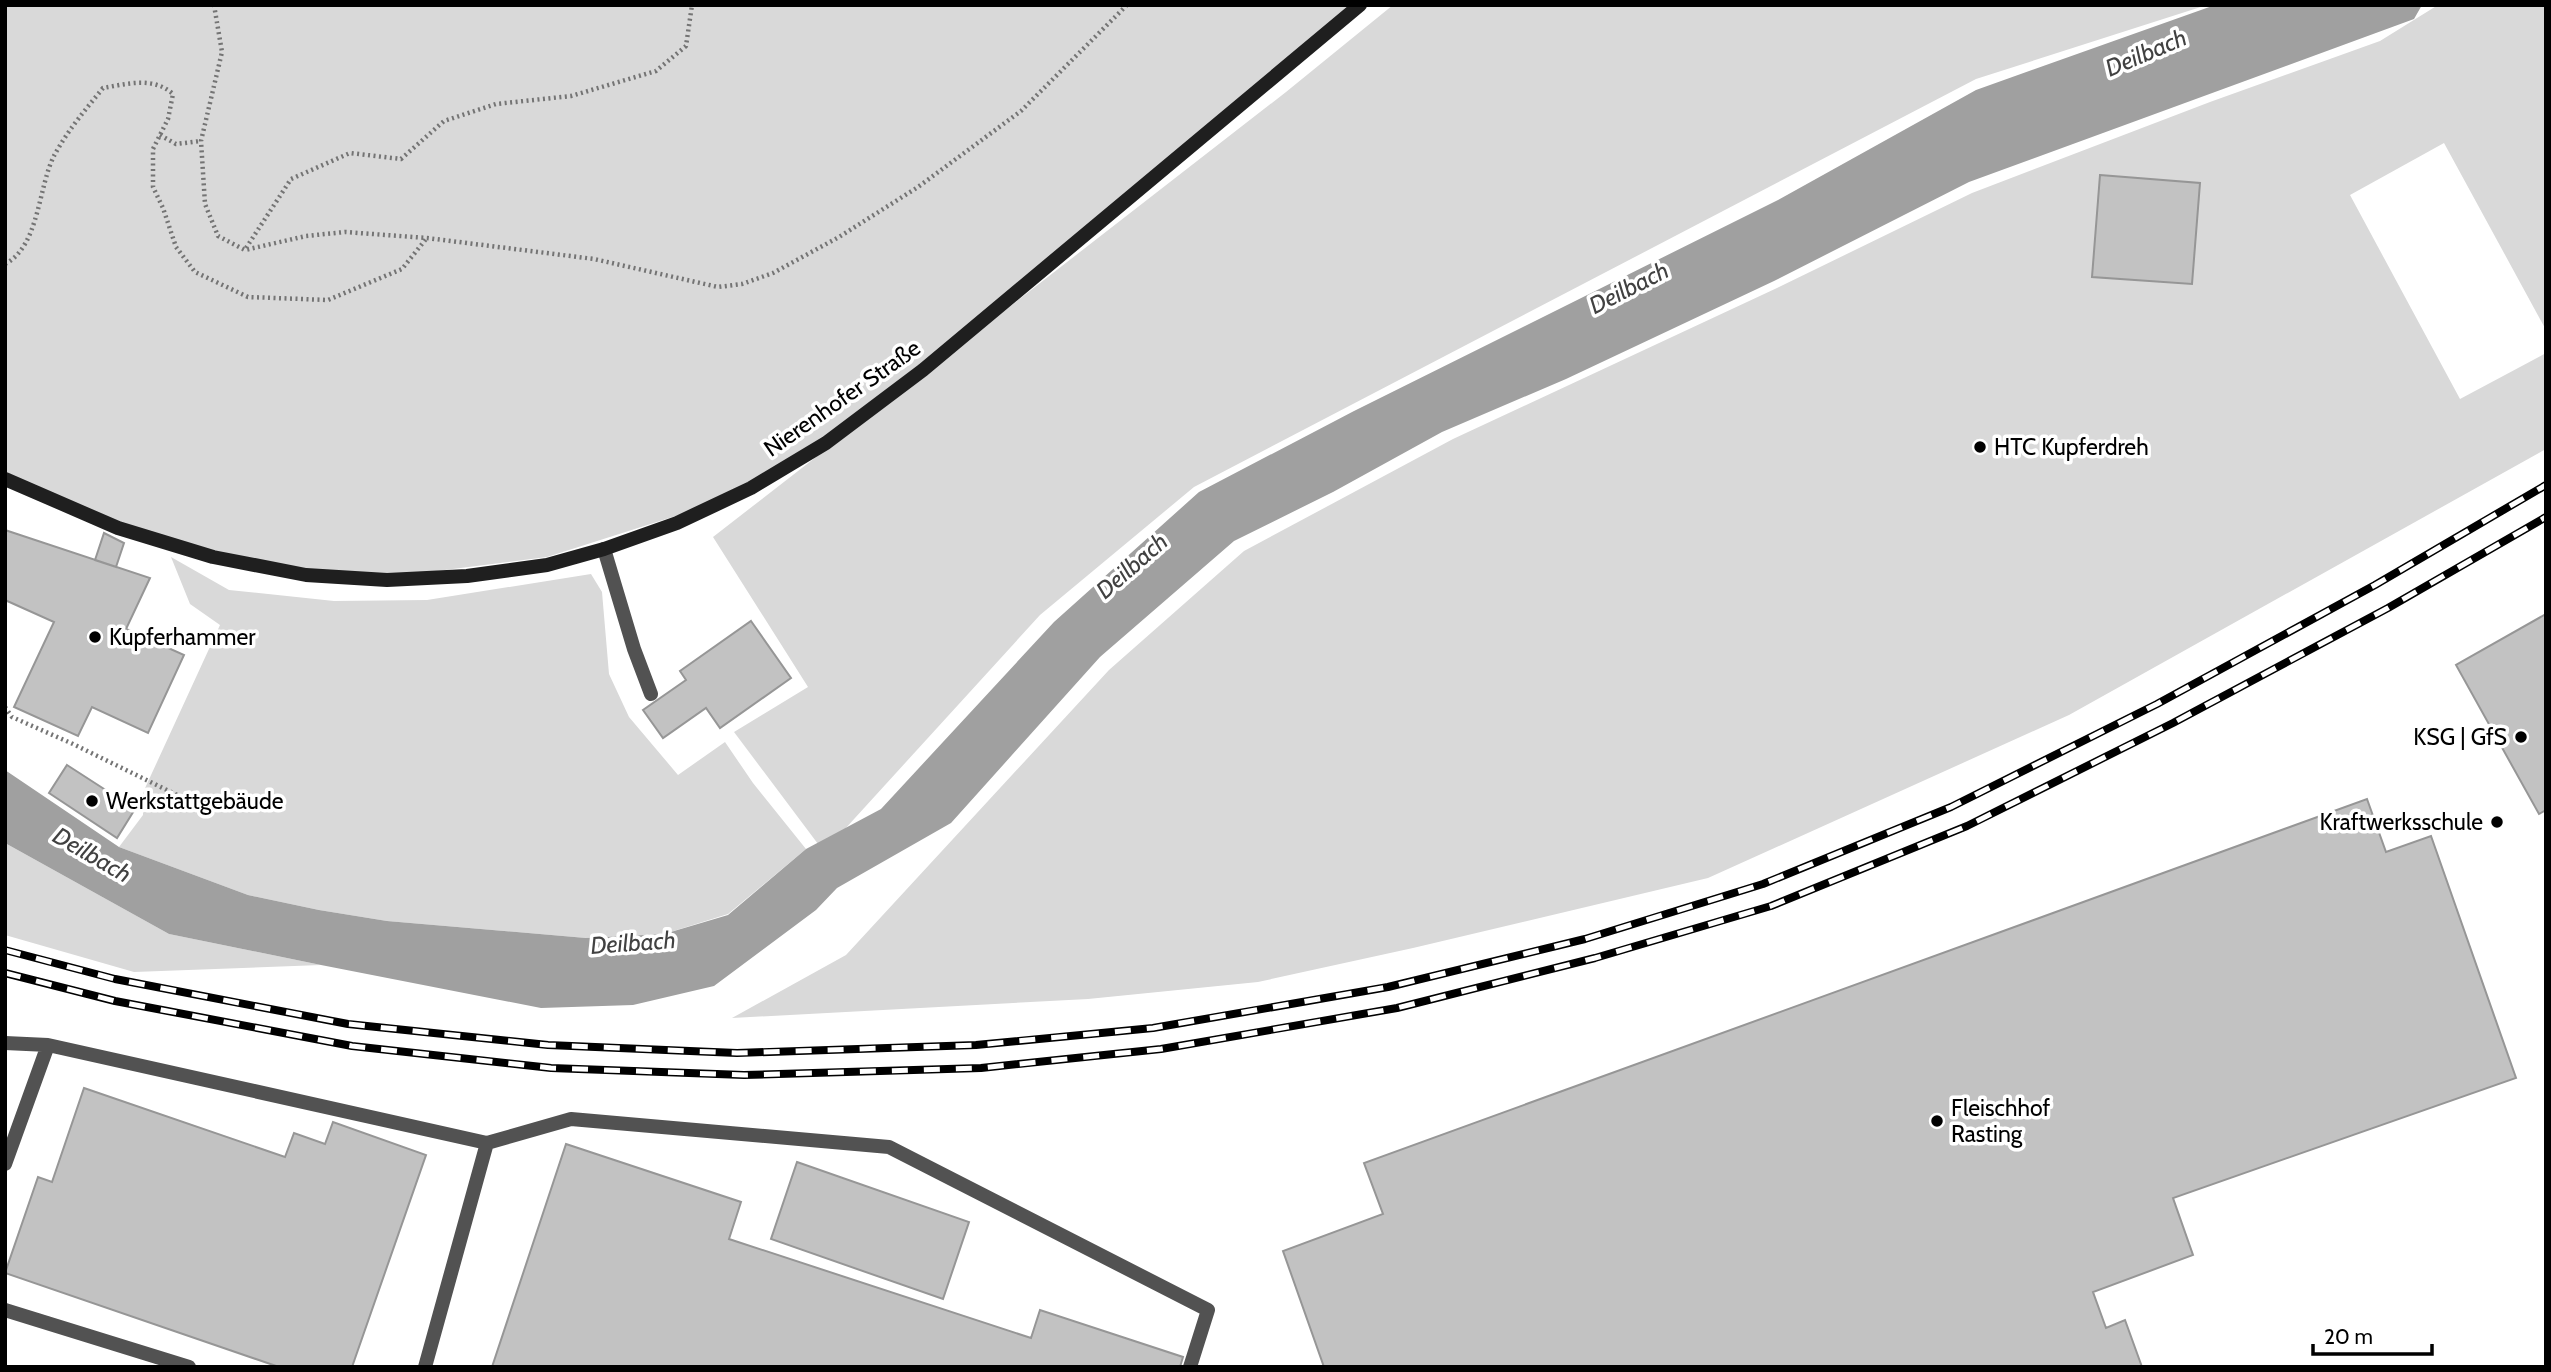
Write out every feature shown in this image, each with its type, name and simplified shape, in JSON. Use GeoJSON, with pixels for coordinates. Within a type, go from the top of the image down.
{"type":"FeatureCollection","features":[{"type":"Feature","properties":{"kind":"main road","name":"Nierenhofer Straße"},"geometry":{"type":"LineString","coordinates":[[5,479],[118,528],[213,557],[306,575],[387,580],[467,576],[547,565],[604,549],[677,523],[751,488],[826,443],[923,370],[1360,5]]}},
{"type":"Feature","properties":{"kind":"lane"},"geometry":{"type":"LineString","coordinates":[[604,549],[634,649],[651,694]]}},
{"type":"Feature","properties":{"kind":"lane"},"geometry":{"type":"LineString","coordinates":[[5,1043],[48,1045],[487,1143],[572,1119],[889,1147],[1208,1310],[1190,1367]]}},
{"type":"Feature","properties":{"kind":"lane"},"geometry":{"type":"LineString","coordinates":[[5,1164],[48,1045]]}},
{"type":"Feature","properties":{"kind":"lane"},"geometry":{"type":"LineString","coordinates":[[425,1367],[487,1143]]}},
{"type":"Feature","properties":{"kind":"lane"},"geometry":{"type":"LineString","coordinates":[[5,1310],[189,1367]]}},
{"type":"Feature","properties":{"kind":"path"},"geometry":{"type":"LineString","coordinates":[[214,5],[222,52],[201,141],[205,204],[218,236],[245,250],[306,236],[345,233],[427,238],[594,260],[718,287],[742,284],[773,273],[918,187],[1021,111],[1128,5]]}},
{"type":"Feature","properties":{"kind":"path"},"geometry":{"type":"LineString","coordinates":[[245,250],[291,179],[350,153],[401,159],[444,121],[496,104],[571,96],[656,71],[686,46],[692,5]]}},
{"type":"Feature","properties":{"kind":"path"},"geometry":{"type":"LineString","coordinates":[[5,264],[17,258],[37,215],[54,156],[79,118],[103,89],[141,82],[163,85],[173,94],[168,119],[153,149],[153,187],[176,247],[195,272],[248,297],[328,300],[401,269],[427,238]]}},
{"type":"Feature","properties":{"kind":"path"},"geometry":{"type":"LineString","coordinates":[[160,135],[176,144],[201,141]]}},
{"type":"Feature","properties":{"kind":"path"},"geometry":{"type":"LineString","coordinates":[[5,706],[12,716],[177,795]]}},
{"type":"Feature","properties":{"kind":"shaded area"},"geometry":{"type":"Polygon","coordinates":[[[5,5],[1353,5],[919,369],[825,438],[707,506],[547,557],[413,574],[327,572],[215,553],[124,524],[5,473],[5,5]]]}},
{"type":"Feature","properties":{"kind":"shaded area"},"geometry":{"type":"Polygon","coordinates":[[[1393,5],[2207,5],[1976,79],[1194,487],[1040,615],[824,852],[734,732],[808,687],[713,537],[1286,92],[1393,5]]]}},
{"type":"Feature","properties":{"kind":"shaded area"},"geometry":{"type":"Polygon","coordinates":[[[2438,5],[2546,5],[2546,330],[2444,143],[2350,195],[2460,399],[2546,353],[2546,449],[2069,715],[1708,878],[1258,982],[1088,999],[732,1018],[846,955],[1109,670],[1244,551],[1453,439],[1777,288],[1972,193],[2210,102],[2380,41],[2438,5]]]}},
{"type":"Feature","properties":{"kind":"shaded area"},"geometry":{"type":"Polygon","coordinates":[[[171,557],[229,590],[334,601],[427,600],[591,574],[602,592],[609,674],[629,717],[678,775],[725,742],[753,783],[806,849],[728,914],[664,934],[586,938],[387,921],[319,910],[248,895],[119,847],[143,815],[143,794],[146,786],[220,625],[190,604],[171,557]]]}},
{"type":"Feature","properties":{"kind":"shaded area"},"geometry":{"type":"Polygon","coordinates":[[[5,843],[169,934],[321,965],[134,972],[5,935],[5,843]]]}},
{"type":"Feature","properties":{"kind":"water","name":"Deilbach"},"geometry":{"type":"Polygon","coordinates":[[[2215,5],[2422,5],[2414,19],[1969,182],[1774,281],[1566,379],[1442,432],[1333,492],[1234,541],[1100,657],[951,823],[837,888],[816,910],[714,986],[633,1005],[541,1008],[321,965],[169,934],[5,843],[5,770],[119,847],[248,895],[319,910],[387,921],[586,938],[664,934],[728,915],[806,849],[881,809],[1054,622],[1199,492],[1354,411],[1778,200],[1976,90],[2215,5]]]}},
{"type":"Feature","properties":{"kind":"building"},"geometry":{"type":"Polygon","coordinates":[[[2100,175],[2200,183],[2192,284],[2092,277],[2100,175]]]}},
{"type":"Feature","properties":{"kind":"building","name":"Kupferhammer"},"geometry":{"type":"Polygon","coordinates":[[[5,530],[150,578],[126,629],[184,655],[148,733],[92,707],[78,736],[14,707],[54,622],[5,600],[5,530]]]}},
{"type":"Feature","properties":{"kind":"building"},"geometry":{"type":"Polygon","coordinates":[[[104,533],[124,543],[116,567],[95,560],[104,533]]]}},
{"type":"Feature","properties":{"kind":"building","name":"KSG | GfS"},"geometry":{"type":"Polygon","coordinates":[[[2546,614],[2546,810],[2539,814],[2456,665],[2546,614]]]}},
{"type":"Feature","properties":{"kind":"building"},"geometry":{"type":"Polygon","coordinates":[[[751,621],[791,678],[720,728],[706,708],[663,738],[643,710],[686,680],[680,671],[751,621]]]}},
{"type":"Feature","properties":{"kind":"building","name":"Werkstattgebäude"},"geometry":{"type":"Polygon","coordinates":[[[67,765],[135,809],[117,838],[49,793],[67,765]]]}},
{"type":"Feature","properties":{"kind":"building","name":"Fleischhof Rasting"},"geometry":{"type":"Polygon","coordinates":[[[2367,799],[2386,852],[2431,836],[2516,1078],[2173,1198],[2193,1255],[2093,1292],[2106,1328],[2125,1320],[2142,1367],[1324,1367],[1283,1251],[1383,1214],[1364,1163],[2367,799]]]}},
{"type":"Feature","properties":{"kind":"building"},"geometry":{"type":"Polygon","coordinates":[[[84,1088],[285,1157],[294,1133],[325,1144],[333,1122],[426,1155],[352,1367],[279,1367],[5,1273],[38,1177],[52,1182],[84,1088]]]}},
{"type":"Feature","properties":{"kind":"building"},"geometry":{"type":"Polygon","coordinates":[[[566,1144],[741,1202],[729,1239],[1031,1338],[1040,1310],[1183,1357],[1180,1367],[492,1367],[566,1144]]]}},
{"type":"Feature","properties":{"kind":"building"},"geometry":{"type":"Polygon","coordinates":[[[797,1162],[969,1222],[943,1299],[771,1239],[797,1162]]]}},
{"type":"Feature","properties":{"kind":"railway"},"geometry":{"type":"LineString","coordinates":[[5,950],[115,979],[348,1024],[548,1045],[737,1053],[976,1045],[1153,1028],[1388,987],[1585,939],[1763,884],[1951,807],[2157,704],[2375,585],[2546,485]]}},
{"type":"Feature","properties":{"kind":"railway"},"geometry":{"type":"LineString","coordinates":[[5,973],[115,1001],[352,1046],[551,1068],[744,1075],[981,1068],[1161,1049],[1397,1008],[1595,958],[1771,906],[1967,826],[2173,723],[2388,608],[2546,517]]}},
{"type":"Feature","properties":{"kind":"place","name":"HTC Kupferdreh"},"geometry":{"type":"Point","coordinates":[1980,447]}},
{"type":"Feature","properties":{"kind":"place","name":"Kupferhammer"},"geometry":{"type":"Point","coordinates":[95,637]}},
{"type":"Feature","properties":{"kind":"place","name":"KSG | GfS"},"geometry":{"type":"Point","coordinates":[2521,737]}},
{"type":"Feature","properties":{"kind":"place","name":"Werkstattgebäude"},"geometry":{"type":"Point","coordinates":[92,801]}},
{"type":"Feature","properties":{"kind":"place","name":"Kraftwerksschule"},"geometry":{"type":"Point","coordinates":[2497,822]}},
{"type":"Feature","properties":{"kind":"place","name":"Fleischhof Rasting"},"geometry":{"type":"Point","coordinates":[1937,1121]}}]}
